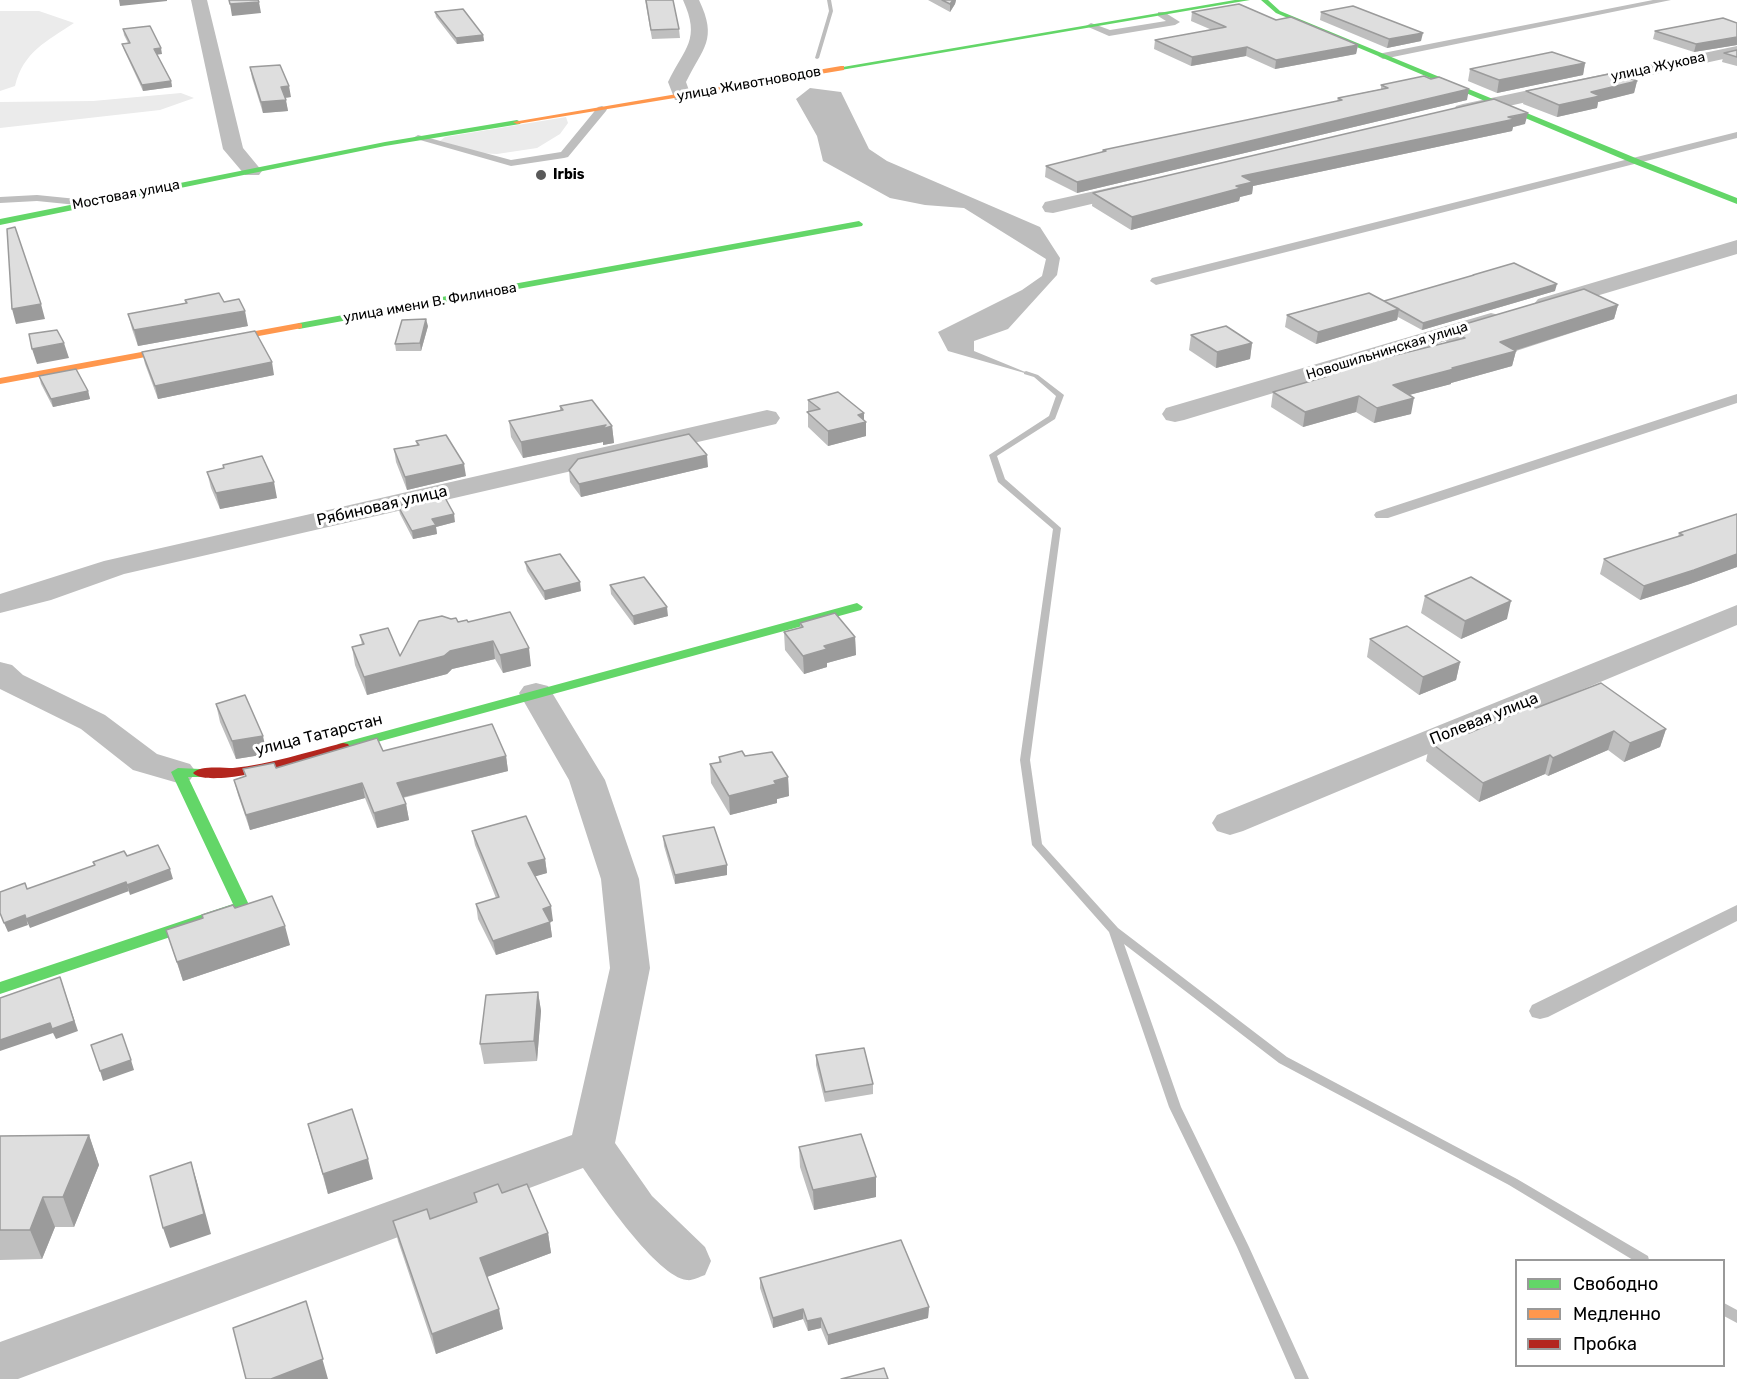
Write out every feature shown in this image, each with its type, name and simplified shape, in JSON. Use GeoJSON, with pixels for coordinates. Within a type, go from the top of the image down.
{"type":"FeatureCollection","features":[{"type":"Feature","properties":{"kind":"street"},"geometry":{"type":"LineString","coordinates":[[200,0],[233,149],[252,171]]}},
{"type":"Feature","properties":{"kind":"street"},"geometry":{"type":"LineString","coordinates":[[682,96],[676,82],[695,51],[700,24],[691,0]]}},
{"type":"Feature","properties":{"kind":"street","name":"улица Животноводов"},"geometry":{"type":"LineString","coordinates":[[252,171],[418,138],[682,96],[1247,0]]}},
{"type":"Feature","properties":{"kind":"street"},"geometry":{"type":"LineString","coordinates":[[1264,0],[1278,12],[1635,161],[1737,201]]}},
{"type":"Feature","properties":{"kind":"street","name":"улица Жукова"},"geometry":{"type":"LineString","coordinates":[[1447,114],[1493,102],[1737,51]]}},
{"type":"Feature","properties":{"kind":"street","name":"Мостовая улица"},"geometry":{"type":"LineString","coordinates":[[0,222],[252,171]]}},
{"type":"Feature","properties":{"kind":"street"},"geometry":{"type":"LineString","coordinates":[[1053,207],[1158,182]]}},
{"type":"Feature","properties":{"kind":"street","name":"улица имени В. Филинова"},"geometry":{"type":"LineString","coordinates":[[0,381],[859,224]]}},
{"type":"Feature","properties":{"kind":"street","name":"Новошильнинская улица"},"geometry":{"type":"LineString","coordinates":[[1175,414],[1737,248]]}},
{"type":"Feature","properties":{"kind":"street","name":"Рябиновая улица"},"geometry":{"type":"LineString","coordinates":[[0,604],[115,567],[767,418]]}},
{"type":"Feature","properties":{"kind":"street","name":"улица Татарстан"},"geometry":{"type":"LineString","coordinates":[[178,772],[227,774],[285,764],[536,693],[857,607]]}},
{"type":"Feature","properties":{"kind":"street","name":"Полевая улица"},"geometry":{"type":"LineString","coordinates":[[1230,824],[1737,614]]}},
{"type":"Feature","properties":{"kind":"street"},"geometry":{"type":"LineString","coordinates":[[0,672],[11,682],[93,722],[146,762],[178,772],[242,907],[0,988]]}},
{"type":"Feature","properties":{"kind":"street"},"geometry":{"type":"LineString","coordinates":[[536,693],[587,780],[620,879],[630,968],[592,1146],[636,1209],[688,1261]]}},
{"type":"Feature","properties":{"kind":"street"},"geometry":{"type":"LineString","coordinates":[[0,1364],[592,1146]]}},
{"type":"Feature","properties":{"kind":"lane"},"geometry":{"type":"LineString","coordinates":[[1383,56],[1667,0]]}},
{"type":"Feature","properties":{"kind":"lane"},"geometry":{"type":"LineString","coordinates":[[418,138],[511,163],[564,155],[602,109]]}},
{"type":"Feature","properties":{"kind":"lane"},"geometry":{"type":"LineString","coordinates":[[1156,281],[1737,135]]}},
{"type":"Feature","properties":{"kind":"lane"},"geometry":{"type":"LineString","coordinates":[[0,200],[37,198],[87,203]]}},
{"type":"Feature","properties":{"kind":"lane"},"geometry":{"type":"LineString","coordinates":[[1382,515],[1737,398]]}},
{"type":"Feature","properties":{"kind":"lane"},"geometry":{"type":"LineString","coordinates":[[1540,1011],[1737,912]]}},
{"type":"Feature","properties":{"kind":"shaded area"},"geometry":{"type":"Polygon","coordinates":[[[0,11],[39,11],[74,23],[37,48],[24,64],[15,86],[0,91],[0,11]]]}},
{"type":"Feature","properties":{"kind":"shaded area"},"geometry":{"type":"Polygon","coordinates":[[[810,88],[841,92],[869,149],[887,161],[1040,227],[1060,258],[1057,275],[1008,329],[974,341],[974,351],[1035,376],[948,351],[938,332],[1022,290],[1042,276],[1046,259],[964,208],[925,205],[890,198],[823,161],[817,136],[796,99],[810,88]]]}},
{"type":"Feature","properties":{"kind":"shaded area"},"geometry":{"type":"Polygon","coordinates":[[[181,93],[194,98],[160,110],[0,128],[0,102],[93,101],[181,93]]]}},
{"type":"Feature","properties":{"kind":"shaded area"},"geometry":{"type":"Polygon","coordinates":[[[566,117],[568,123],[560,134],[537,148],[497,154],[477,153],[440,141],[445,137],[566,117]]]}},
{"type":"Feature","properties":{"kind":"building"},"geometry":{"type":"Polygon","coordinates":[[[229,0],[258,0],[259,2],[230,4],[229,0]]]}},
{"type":"Feature","properties":{"kind":"building"},"geometry":{"type":"Polygon","coordinates":[[[646,0],[673,0],[679,29],[651,30],[646,0]]]}},
{"type":"Feature","properties":{"kind":"building"},"geometry":{"type":"Polygon","coordinates":[[[1239,4],[1276,20],[1291,17],[1358,45],[1276,60],[1247,47],[1192,57],[1155,40],[1226,27],[1192,12],[1239,4]]]}},
{"type":"Feature","properties":{"kind":"building"},"geometry":{"type":"Polygon","coordinates":[[[1353,6],[1423,33],[1389,39],[1321,12],[1353,6]]]}},
{"type":"Feature","properties":{"kind":"building"},"geometry":{"type":"Polygon","coordinates":[[[463,9],[483,35],[456,38],[435,12],[463,9]]]}},
{"type":"Feature","properties":{"kind":"building"},"geometry":{"type":"Polygon","coordinates":[[[1723,18],[1737,23],[1737,37],[1696,44],[1655,31],[1723,18]]]}},
{"type":"Feature","properties":{"kind":"building"},"geometry":{"type":"Polygon","coordinates":[[[150,26],[161,48],[154,49],[171,81],[142,85],[122,44],[130,43],[123,29],[150,26]]]}},
{"type":"Feature","properties":{"kind":"building"},"geometry":{"type":"Polygon","coordinates":[[[1737,50],[1737,57],[1724,53],[1737,50]]]}},
{"type":"Feature","properties":{"kind":"building"},"geometry":{"type":"Polygon","coordinates":[[[1552,52],[1585,63],[1499,80],[1470,69],[1552,52]]]}},
{"type":"Feature","properties":{"kind":"building"},"geometry":{"type":"Polygon","coordinates":[[[280,65],[289,86],[281,87],[286,100],[261,102],[250,67],[280,65]]]}},
{"type":"Feature","properties":{"kind":"building"},"geometry":{"type":"Polygon","coordinates":[[[1614,73],[1637,81],[1591,92],[1600,96],[1559,105],[1526,91],[1614,73]]]}},
{"type":"Feature","properties":{"kind":"building"},"geometry":{"type":"Polygon","coordinates":[[[1424,76],[1431,79],[1439,77],[1469,89],[1077,182],[1046,166],[1106,151],[1103,150],[1342,100],[1338,98],[1388,88],[1381,85],[1424,76]]]}},
{"type":"Feature","properties":{"kind":"building"},"geometry":{"type":"Polygon","coordinates":[[[1494,99],[1528,113],[1508,117],[1515,119],[1242,176],[1253,182],[1236,186],[1241,188],[1132,217],[1093,193],[1494,99]]]}},
{"type":"Feature","properties":{"kind":"building"},"geometry":{"type":"Polygon","coordinates":[[[15,227],[41,304],[12,309],[7,229],[15,227]]]}},
{"type":"Feature","properties":{"kind":"building"},"geometry":{"type":"Polygon","coordinates":[[[1514,263],[1557,284],[1423,323],[1384,301],[1474,275],[1514,263]]]}},
{"type":"Feature","properties":{"kind":"building"},"geometry":{"type":"Polygon","coordinates":[[[1584,289],[1618,305],[1500,342],[1516,351],[1393,385],[1414,398],[1377,408],[1359,396],[1305,412],[1273,392],[1328,376],[1323,373],[1465,338],[1448,329],[1584,289]]]}},
{"type":"Feature","properties":{"kind":"building"},"geometry":{"type":"Polygon","coordinates":[[[219,293],[224,302],[239,299],[245,311],[134,330],[128,314],[187,303],[185,300],[219,293]]]}},
{"type":"Feature","properties":{"kind":"building"},"geometry":{"type":"Polygon","coordinates":[[[1369,293],[1399,309],[1318,332],[1287,315],[1369,293]]]}},
{"type":"Feature","properties":{"kind":"building"},"geometry":{"type":"Polygon","coordinates":[[[426,319],[420,343],[395,344],[402,320],[426,319]]]}},
{"type":"Feature","properties":{"kind":"building"},"geometry":{"type":"Polygon","coordinates":[[[1226,326],[1252,343],[1217,352],[1191,335],[1226,326]]]}},
{"type":"Feature","properties":{"kind":"building"},"geometry":{"type":"Polygon","coordinates":[[[57,330],[64,343],[32,349],[29,334],[57,330]]]}},
{"type":"Feature","properties":{"kind":"building"},"geometry":{"type":"Polygon","coordinates":[[[255,331],[272,362],[155,386],[142,352],[255,331]]]}},
{"type":"Feature","properties":{"kind":"building"},"geometry":{"type":"Polygon","coordinates":[[[76,369],[88,391],[51,399],[39,376],[76,369]]]}},
{"type":"Feature","properties":{"kind":"building"},"geometry":{"type":"Polygon","coordinates":[[[838,392],[864,413],[858,415],[866,422],[828,431],[807,412],[820,409],[808,400],[838,392]]]}},
{"type":"Feature","properties":{"kind":"building"},"geometry":{"type":"Polygon","coordinates":[[[592,400],[612,426],[602,429],[606,425],[521,442],[509,421],[563,410],[560,406],[592,400]]]}},
{"type":"Feature","properties":{"kind":"building"},"geometry":{"type":"Polygon","coordinates":[[[689,434],[707,455],[579,484],[569,470],[578,459],[689,434]]]}},
{"type":"Feature","properties":{"kind":"building"},"geometry":{"type":"Polygon","coordinates":[[[446,435],[464,464],[405,477],[394,449],[419,445],[416,441],[446,435]]]}},
{"type":"Feature","properties":{"kind":"building"},"geometry":{"type":"Polygon","coordinates":[[[262,456],[274,482],[216,493],[207,472],[224,468],[223,465],[262,456]]]}},
{"type":"Feature","properties":{"kind":"building"},"geometry":{"type":"Polygon","coordinates":[[[443,494],[454,514],[432,519],[436,525],[412,531],[398,506],[443,494]]]}},
{"type":"Feature","properties":{"kind":"building"},"geometry":{"type":"Polygon","coordinates":[[[1737,514],[1737,554],[1694,570],[1644,586],[1604,559],[1683,535],[1679,533],[1737,514]]]}},
{"type":"Feature","properties":{"kind":"building"},"geometry":{"type":"Polygon","coordinates":[[[560,554],[580,582],[544,591],[525,562],[560,554]]]}},
{"type":"Feature","properties":{"kind":"building"},"geometry":{"type":"Polygon","coordinates":[[[644,577],[667,607],[633,616],[610,585],[644,577]]]}},
{"type":"Feature","properties":{"kind":"building"},"geometry":{"type":"Polygon","coordinates":[[[1471,577],[1511,601],[1465,621],[1425,596],[1471,577]]]}},
{"type":"Feature","properties":{"kind":"building"},"geometry":{"type":"Polygon","coordinates":[[[510,612],[529,648],[500,655],[493,641],[450,651],[444,656],[364,677],[352,647],[364,644],[360,635],[388,628],[400,656],[419,621],[442,616],[456,618],[458,622],[467,620],[468,622],[510,612]]]}},
{"type":"Feature","properties":{"kind":"building"},"geometry":{"type":"Polygon","coordinates":[[[835,613],[855,637],[824,646],[827,649],[803,656],[784,632],[803,627],[800,623],[835,613]]]}},
{"type":"Feature","properties":{"kind":"building"},"geometry":{"type":"Polygon","coordinates":[[[1407,626],[1460,662],[1423,677],[1370,639],[1407,626]]]}},
{"type":"Feature","properties":{"kind":"building"},"geometry":{"type":"Polygon","coordinates":[[[1601,683],[1666,729],[1630,743],[1614,731],[1553,758],[1550,755],[1483,783],[1430,742],[1464,729],[1469,733],[1533,706],[1536,708],[1601,683]]]}},
{"type":"Feature","properties":{"kind":"building"},"geometry":{"type":"Polygon","coordinates":[[[245,695],[263,736],[232,741],[216,704],[245,695]]]}},
{"type":"Feature","properties":{"kind":"building"},"geometry":{"type":"Polygon","coordinates":[[[492,724],[506,756],[397,783],[406,804],[374,813],[362,783],[246,815],[234,780],[246,776],[243,769],[274,763],[276,768],[377,738],[383,751],[492,724]]]}},
{"type":"Feature","properties":{"kind":"building"},"geometry":{"type":"Polygon","coordinates":[[[742,751],[745,756],[772,752],[788,777],[774,781],[776,784],[729,796],[710,764],[721,762],[719,757],[742,751]]]}},
{"type":"Feature","properties":{"kind":"building"},"geometry":{"type":"Polygon","coordinates":[[[526,816],[545,859],[528,863],[551,906],[543,909],[550,922],[493,941],[476,904],[499,897],[472,831],[526,816]]]}},
{"type":"Feature","properties":{"kind":"building"},"geometry":{"type":"Polygon","coordinates":[[[714,827],[727,865],[675,875],[663,836],[714,827]]]}},
{"type":"Feature","properties":{"kind":"building"},"geometry":{"type":"Polygon","coordinates":[[[158,845],[170,869],[127,885],[126,882],[26,919],[25,915],[4,923],[0,913],[0,892],[25,883],[27,889],[95,865],[93,862],[124,851],[127,856],[158,845]]]}},
{"type":"Feature","properties":{"kind":"building"},"geometry":{"type":"Polygon","coordinates":[[[272,896],[285,926],[177,962],[166,930],[233,905],[235,908],[272,896]]]}},
{"type":"Feature","properties":{"kind":"building"},"geometry":{"type":"Polygon","coordinates":[[[60,977],[74,1021],[52,1029],[50,1023],[0,1040],[0,998],[60,977]]]}},
{"type":"Feature","properties":{"kind":"building"},"geometry":{"type":"Polygon","coordinates":[[[538,992],[534,1041],[480,1044],[486,995],[538,992]]]}},
{"type":"Feature","properties":{"kind":"building"},"geometry":{"type":"Polygon","coordinates":[[[122,1034],[131,1060],[100,1071],[91,1045],[122,1034]]]}},
{"type":"Feature","properties":{"kind":"building"},"geometry":{"type":"Polygon","coordinates":[[[864,1048],[873,1084],[825,1092],[816,1055],[864,1048]]]}},
{"type":"Feature","properties":{"kind":"building"},"geometry":{"type":"Polygon","coordinates":[[[352,1109],[368,1159],[323,1174],[308,1124],[352,1109]]]}},
{"type":"Feature","properties":{"kind":"building"},"geometry":{"type":"Polygon","coordinates":[[[861,1134],[876,1177],[813,1190],[799,1147],[861,1134]]]}},
{"type":"Feature","properties":{"kind":"building"},"geometry":{"type":"Polygon","coordinates":[[[89,1135],[63,1197],[43,1197],[30,1230],[0,1230],[0,1136],[89,1135]]]}},
{"type":"Feature","properties":{"kind":"building"},"geometry":{"type":"Polygon","coordinates":[[[191,1162],[204,1214],[163,1228],[150,1176],[191,1162]]]}},
{"type":"Feature","properties":{"kind":"building"},"geometry":{"type":"Polygon","coordinates":[[[498,1184],[502,1193],[527,1184],[548,1233],[480,1258],[499,1309],[432,1334],[393,1221],[427,1209],[430,1219],[477,1202],[474,1193],[498,1184]]]}},
{"type":"Feature","properties":{"kind":"building"},"geometry":{"type":"Polygon","coordinates":[[[901,1240],[929,1307],[828,1335],[821,1318],[807,1321],[803,1309],[773,1318],[760,1278],[901,1240]]]}},
{"type":"Feature","properties":{"kind":"building"},"geometry":{"type":"Polygon","coordinates":[[[306,1301],[323,1359],[271,1379],[246,1379],[233,1328],[306,1301]]]}},
{"type":"Feature","properties":{"kind":"building"},"geometry":{"type":"Polygon","coordinates":[[[884,1368],[888,1379],[841,1379],[884,1368]]]}},
{"type":"Feature","properties":{"kind":"waterway"},"geometry":{"type":"LineString","coordinates":[[817,58],[831,11],[829,0]]}},
{"type":"Feature","properties":{"kind":"waterway"},"geometry":{"type":"LineString","coordinates":[[1026,373],[1036,376],[1060,395],[1052,417],[993,455],[1001,480],[1057,528],[1025,760],[1037,845],[1114,931]]}},
{"type":"Feature","properties":{"kind":"waterway"},"geometry":{"type":"LineString","coordinates":[[1114,931],[1283,1060],[1513,1182],[1641,1259]]}},
{"type":"Feature","properties":{"kind":"waterway"},"geometry":{"type":"LineString","coordinates":[[1114,931],[1175,1107],[1243,1247],[1302,1379]]}},
{"type":"Feature","properties":{"kind":"waterway"},"geometry":{"type":"LineString","coordinates":[[1725,1310],[1737,1317]]}},
{"type":"Feature","properties":{"kind":"traffic: fast"},"geometry":{"type":"LineString","coordinates":[[841,68],[1247,0]]}},
{"type":"Feature","properties":{"kind":"traffic: fast"},"geometry":{"type":"LineString","coordinates":[[1264,0],[1278,12],[1635,161],[1737,201]]}},
{"type":"Feature","properties":{"kind":"traffic: fast"},"geometry":{"type":"LineString","coordinates":[[0,222],[385,144],[517,122]]}},
{"type":"Feature","properties":{"kind":"traffic: fast"},"geometry":{"type":"LineString","coordinates":[[299,326],[859,224]]}},
{"type":"Feature","properties":{"kind":"traffic: fast"},"geometry":{"type":"LineString","coordinates":[[343,747],[857,607]]}},
{"type":"Feature","properties":{"kind":"traffic: fast"},"geometry":{"type":"LineString","coordinates":[[0,988],[242,907],[178,772],[200,773]]}},
{"type":"Feature","properties":{"kind":"traffic: slow"},"geometry":{"type":"LineString","coordinates":[[517,122],[841,68]]}},
{"type":"Feature","properties":{"kind":"traffic: slow"},"geometry":{"type":"LineString","coordinates":[[0,381],[299,326]]}},
{"type":"Feature","properties":{"kind":"traffic: jam"},"geometry":{"type":"LineString","coordinates":[[200,773],[254,769],[290,762],[343,747]]}},
{"type":"Feature","properties":{"kind":"place","name":"Irbis"},"geometry":{"type":"Point","coordinates":[541,175]}}]}
